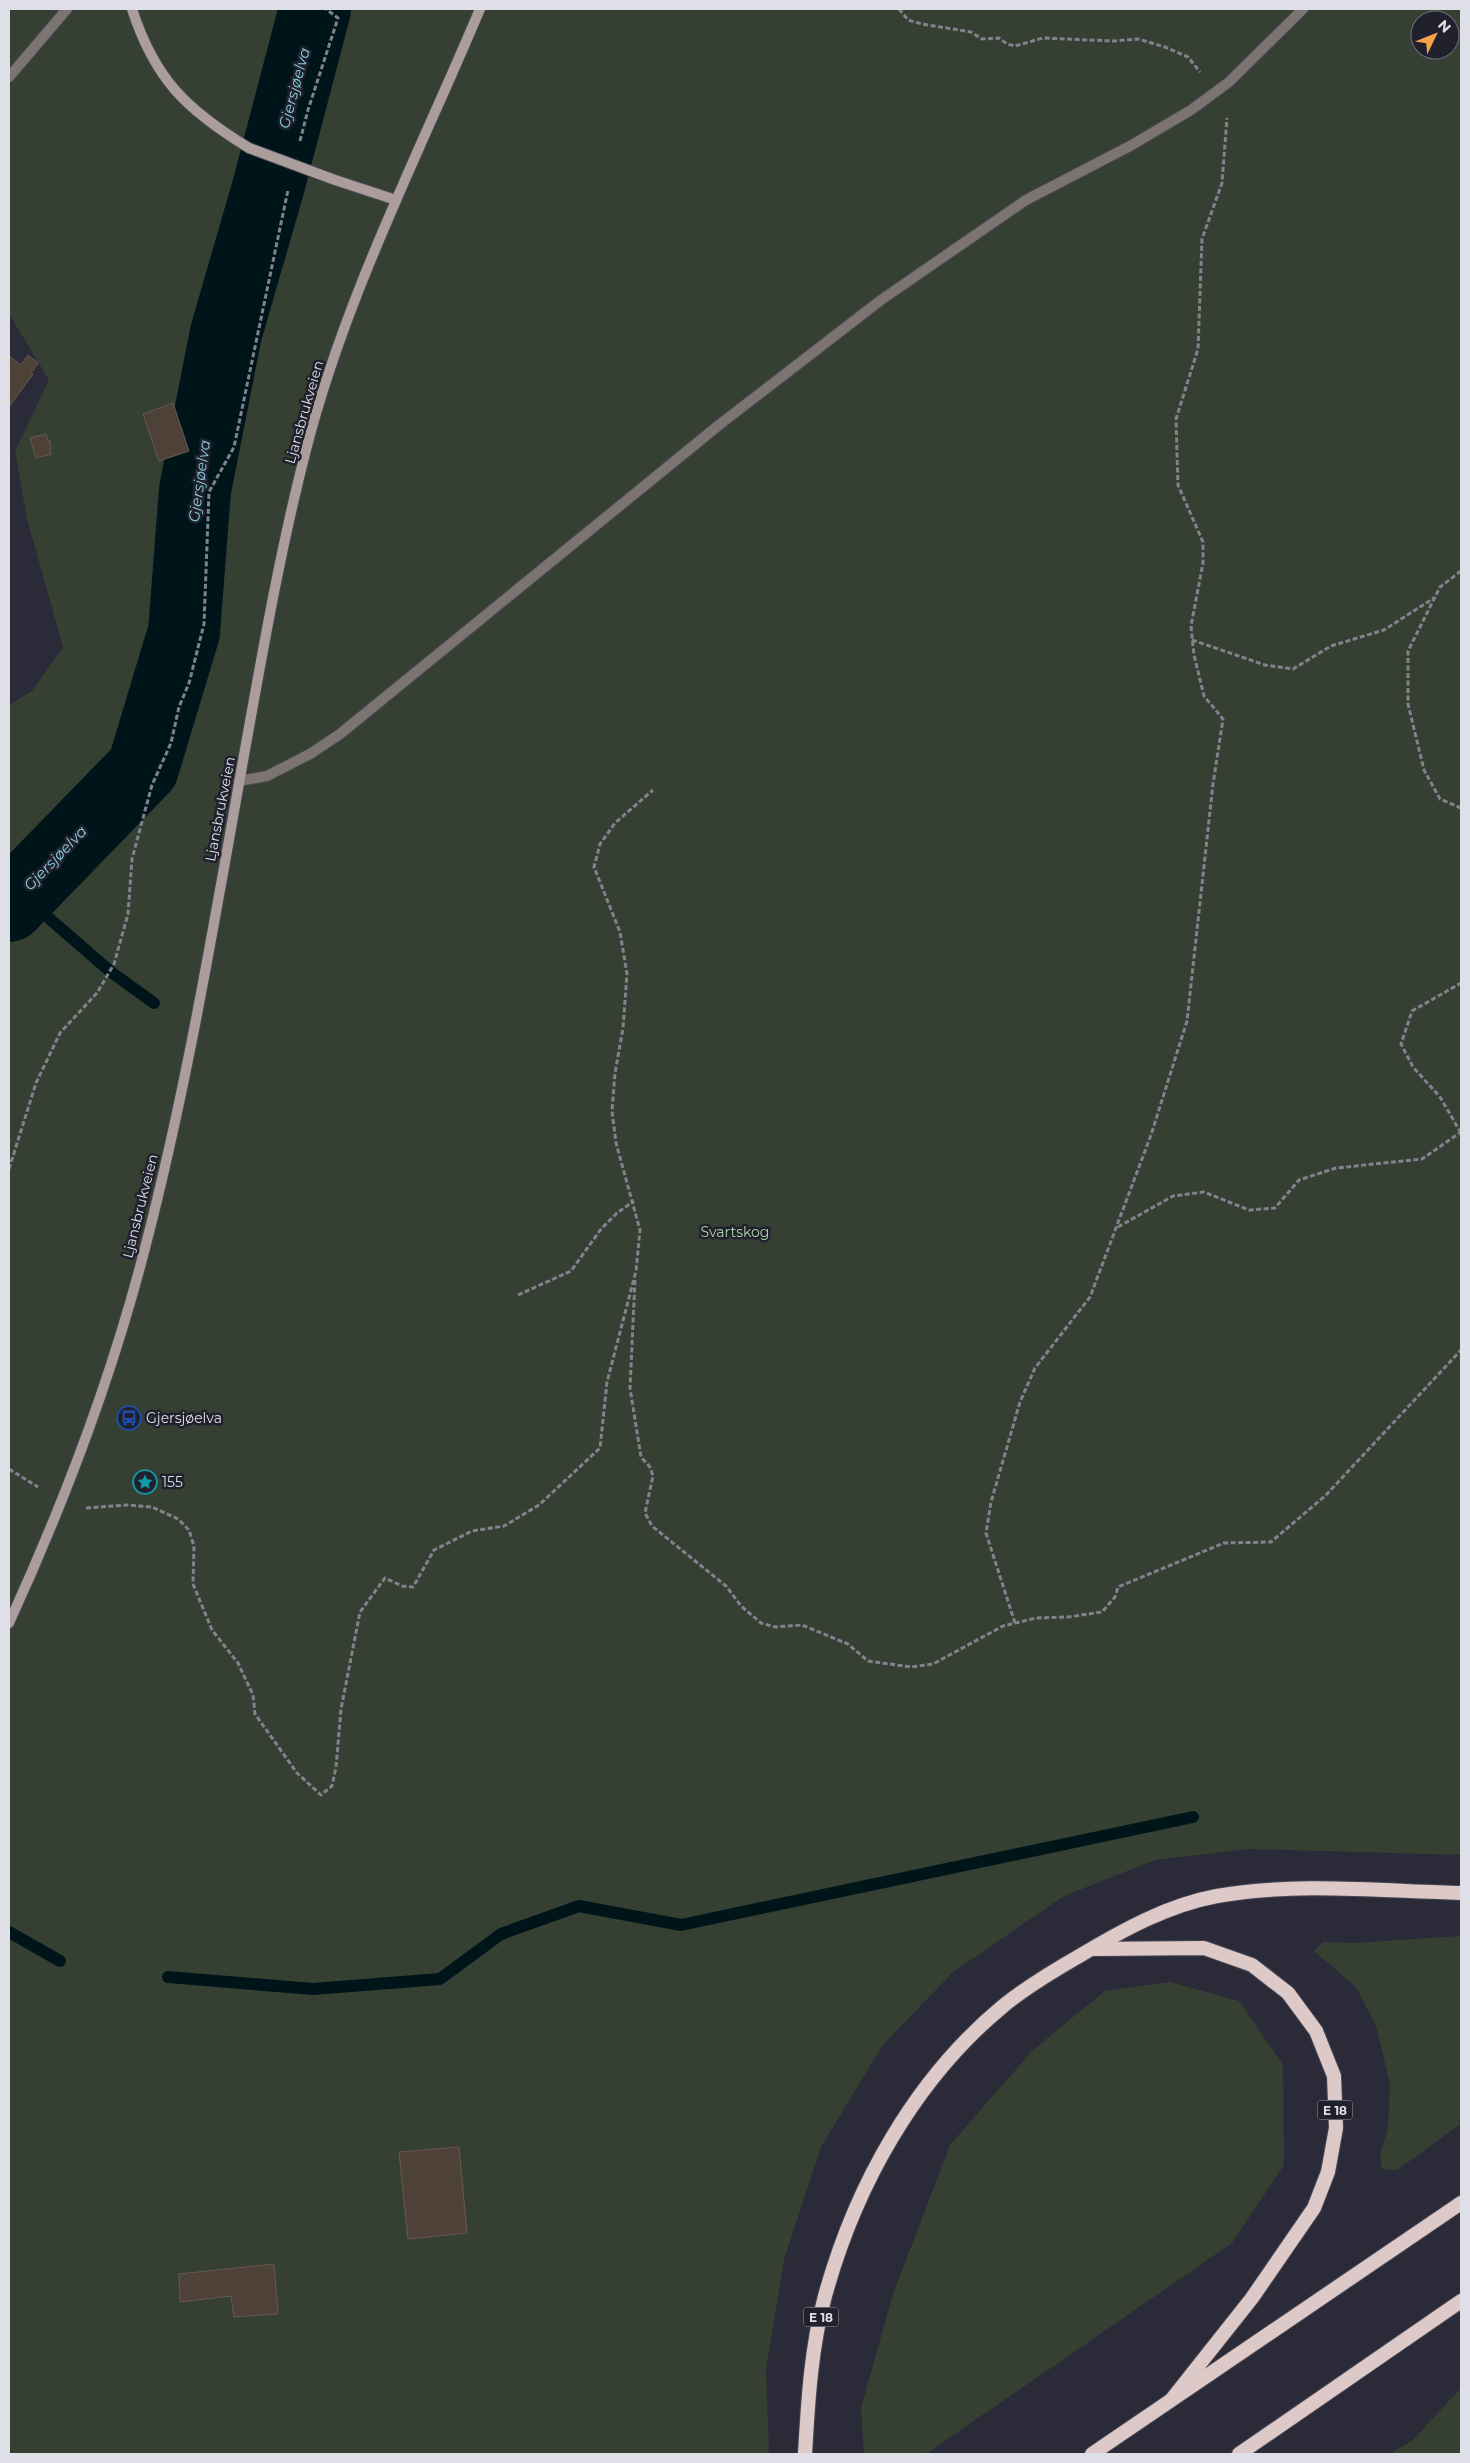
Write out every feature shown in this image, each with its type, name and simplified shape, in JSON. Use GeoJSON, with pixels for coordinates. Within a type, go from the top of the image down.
{"type":"FeatureCollection","features":[{"type":"Feature","properties":{"kind":"highway","name":"E 18"},"geometry":{"type":"LineString","coordinates":[[805,2454],[810,2378],[824,2298],[842,2242],[862,2194],[898,2128],[930,2084],[963,2043],[1002,2007],[1044,1976],[1150,1916],[1216,1896],[1277,1890],[1336,1889],[1461,1893]]}},
{"type":"Feature","properties":{"kind":"highway","name":"E 18"},"geometry":{"type":"LineString","coordinates":[[1090,1950],[1204,1948],[1252,1965],[1288,1993],[1316,2031],[1334,2076],[1336,2128],[1328,2172],[1314,2208],[1295,2240],[1252,2298],[1172,2399]]}},
{"type":"Feature","properties":{"kind":"highway","name":"E 18"},"geometry":{"type":"LineString","coordinates":[[1092,2454],[1461,2203]]}},
{"type":"Feature","properties":{"kind":"highway"},"geometry":{"type":"LineString","coordinates":[[1239,2454],[1461,2301]]}},
{"type":"Feature","properties":{"kind":"main road"},"geometry":{"type":"LineString","coordinates":[[132,9],[141,36],[159,68],[175,90],[206,121],[249,148],[396,200]]}},
{"type":"Feature","properties":{"kind":"main road","name":"Ljansbrukveien"},"geometry":{"type":"LineString","coordinates":[[9,1623],[61,1502],[120,1335],[145,1250],[188,1057],[271,605],[306,449],[326,381],[396,200],[480,9]]}},
{"type":"Feature","properties":{"kind":"street"},"geometry":{"type":"LineString","coordinates":[[9,76],[67,9]]}},
{"type":"Feature","properties":{"kind":"street"},"geometry":{"type":"LineString","coordinates":[[239,781],[267,776],[310,754],[340,734],[719,425],[888,295],[1026,200],[1130,146],[1191,110],[1229,82],[1303,9]]}},
{"type":"Feature","properties":{"kind":"path"},"geometry":{"type":"LineString","coordinates":[[299,146],[337,16],[326,9]]}},
{"type":"Feature","properties":{"kind":"path"},"geometry":{"type":"LineString","coordinates":[[899,9],[908,20],[971,32],[982,39],[999,38],[1007,44],[1015,46],[1029,40],[1043,38],[1112,41],[1138,39],[1165,47],[1191,60]]}},
{"type":"Feature","properties":{"kind":"path"},"geometry":{"type":"LineString","coordinates":[[1015,1623],[986,1533],[991,1502],[1020,1402],[1035,1368],[1090,1297],[1118,1228],[1151,1135],[1187,1021],[1223,719],[1204,696],[1192,640],[1190,626],[1204,542],[1178,485],[1176,419],[1198,349],[1202,239],[1222,183],[1229,82]]}},
{"type":"Feature","properties":{"kind":"path"},"geometry":{"type":"LineString","coordinates":[[9,1169],[36,1084],[60,1033],[97,994],[114,964],[128,914],[132,859],[152,786],[171,744],[179,706],[189,683],[204,624],[209,492],[234,447],[246,393],[251,356],[290,183]]}},
{"type":"Feature","properties":{"kind":"path"},"geometry":{"type":"LineString","coordinates":[[1461,571],[1440,587],[1408,651],[1408,704],[1424,770],[1440,799],[1461,808]]}},
{"type":"Feature","properties":{"kind":"path"},"geometry":{"type":"LineString","coordinates":[[1192,640],[1265,665],[1293,669],[1331,646],[1384,630],[1434,598]]}},
{"type":"Feature","properties":{"kind":"path"},"geometry":{"type":"LineString","coordinates":[[653,790],[615,823],[600,844],[594,867],[620,932],[627,974],[624,1028],[616,1066],[612,1111],[616,1144],[634,1201],[640,1230],[630,1388],[641,1457],[650,1467],[653,1476],[646,1513],[652,1526],[726,1586],[741,1606],[761,1623],[775,1627],[802,1625],[848,1644],[868,1661],[910,1667],[933,1664],[1002,1626],[1036,1618],[1068,1617],[1102,1612],[1115,1597],[1118,1587],[1224,1543],[1271,1542],[1326,1495],[1461,1350]]}},
{"type":"Feature","properties":{"kind":"path"},"geometry":{"type":"LineString","coordinates":[[1118,1228],[1173,1196],[1204,1192],[1249,1210],[1275,1208],[1299,1180],[1336,1168],[1422,1159],[1461,1132],[1440,1097],[1413,1067],[1401,1044],[1412,1011],[1461,983]]}},
{"type":"Feature","properties":{"kind":"path"},"geometry":{"type":"LineString","coordinates":[[518,1295],[571,1271],[601,1229],[617,1212],[634,1201]]}},
{"type":"Feature","properties":{"kind":"path"},"geometry":{"type":"LineString","coordinates":[[9,1468],[61,1502],[92,1509],[127,1504],[152,1507],[178,1519],[189,1530],[194,1546],[193,1584],[212,1630],[238,1663],[253,1695],[255,1714],[297,1773],[320,1795],[332,1786],[336,1767],[341,1710],[360,1612],[385,1578],[402,1586],[413,1587],[434,1550],[472,1531],[504,1526],[538,1505],[600,1448],[607,1382],[636,1272]]}},
{"type":"Feature","properties":{"kind":"green space","name":"Svartskog"},"geometry":{"type":"Polygon","coordinates":[[[9,9],[1461,9],[1461,1855],[1248,1849],[1155,1860],[1064,1896],[953,1972],[882,2046],[821,2147],[784,2260],[766,2370],[769,2454],[9,2454],[9,705],[32,691],[63,647],[27,519],[15,451],[49,380],[9,314],[9,9]]]}},
{"type":"Feature","properties":{"kind":"green space"},"geometry":{"type":"Polygon","coordinates":[[[1461,1936],[1461,2124],[1397,2170],[1382,2169],[1380,2154],[1388,2128],[1390,2084],[1376,2026],[1356,1987],[1314,1951],[1323,1942],[1353,1943],[1461,1936]]]}},
{"type":"Feature","properties":{"kind":"green space"},"geometry":{"type":"Polygon","coordinates":[[[1170,1982],[1239,2001],[1283,2065],[1284,2165],[1232,2243],[926,2454],[864,2454],[861,2408],[893,2294],[950,2145],[1033,2050],[1105,1991],[1170,1982]]]}},
{"type":"Feature","properties":{"kind":"green space"},"geometry":{"type":"Polygon","coordinates":[[[1461,2388],[1461,2454],[1389,2454],[1412,2441],[1461,2388]]]}},
{"type":"Feature","properties":{"kind":"building"},"geometry":{"type":"Polygon","coordinates":[[[28,355],[38,363],[31,373],[33,374],[9,407],[9,356],[21,365],[28,355]]]}},
{"type":"Feature","properties":{"kind":"building"},"geometry":{"type":"Polygon","coordinates":[[[173,403],[189,451],[159,461],[143,414],[173,403]]]}},
{"type":"Feature","properties":{"kind":"building"},"geometry":{"type":"Polygon","coordinates":[[[46,434],[48,441],[50,440],[51,454],[36,458],[30,438],[46,434]]]}},
{"type":"Feature","properties":{"kind":"building"},"geometry":{"type":"Polygon","coordinates":[[[459,2147],[467,2233],[408,2239],[399,2152],[459,2147]]]}},
{"type":"Feature","properties":{"kind":"building"},"geometry":{"type":"Polygon","coordinates":[[[274,2264],[278,2314],[234,2317],[231,2296],[180,2302],[179,2274],[274,2264]]]}},
{"type":"Feature","properties":{"kind":"waterway","name":"Gjersjøelva"},"geometry":{"type":"LineString","coordinates":[[9,906],[143,768],[184,632],[195,490],[226,333],[268,188],[315,9]]}},
{"type":"Feature","properties":{"kind":"waterway"},"geometry":{"type":"LineString","coordinates":[[21,894],[111,972],[154,1003]]}},
{"type":"Feature","properties":{"kind":"waterway"},"geometry":{"type":"LineString","coordinates":[[168,1977],[313,1989],[440,1979],[501,1934],[579,1906],[681,1925],[1193,1817]]}},
{"type":"Feature","properties":{"kind":"waterway"},"geometry":{"type":"LineString","coordinates":[[9,1932],[60,1961]]}},
{"type":"Feature","properties":{"kind":"place","name":"Gjersjøelva"},"geometry":{"type":"Point","coordinates":[129,1418]}},
{"type":"Feature","properties":{"kind":"place","name":"155"},"geometry":{"type":"Point","coordinates":[145,1482]}}]}
